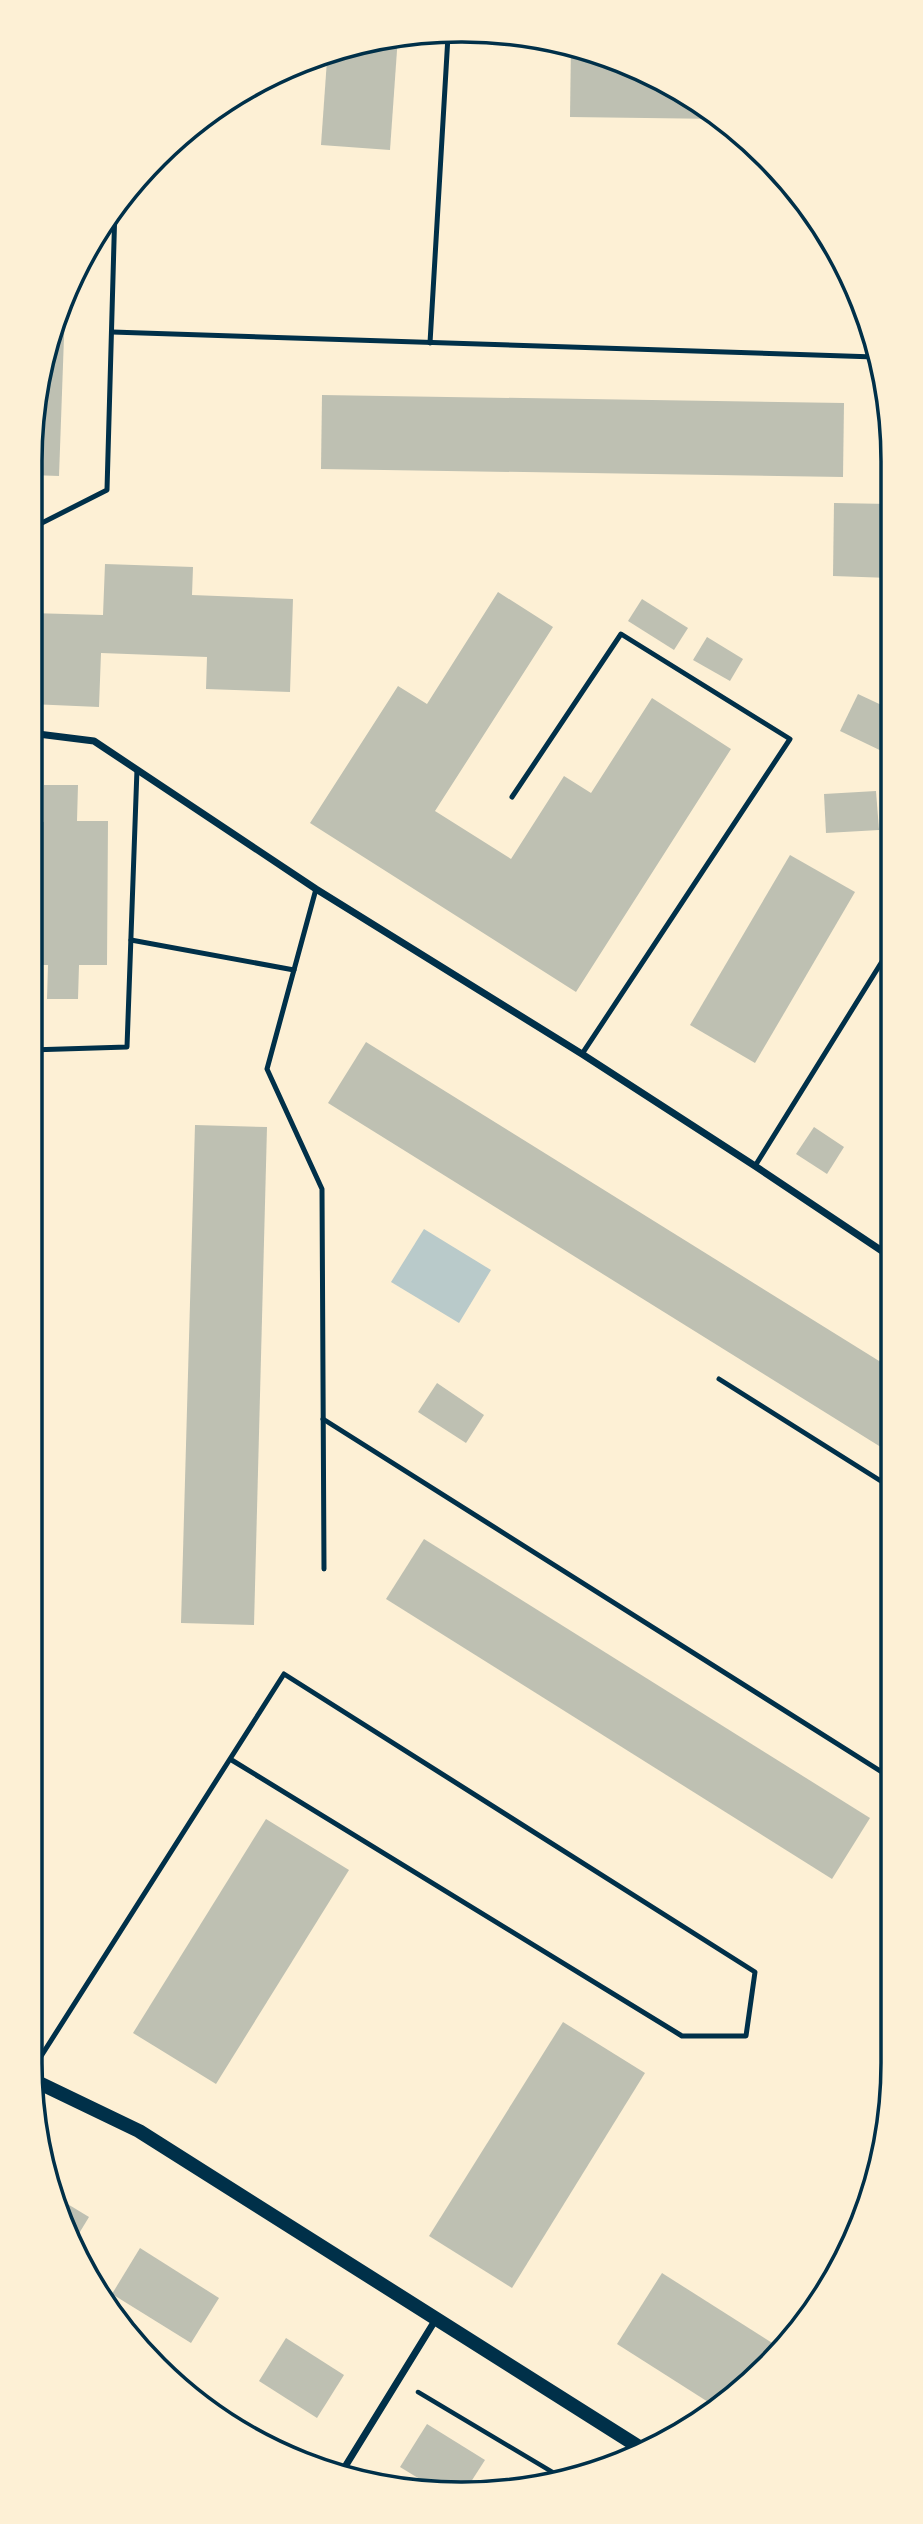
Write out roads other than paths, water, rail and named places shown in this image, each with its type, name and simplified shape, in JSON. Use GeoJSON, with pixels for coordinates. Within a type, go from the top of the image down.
{"type":"FeatureCollection","features":[{"type":"Feature","properties":{"kind":"main road"},"geometry":{"type":"LineString","coordinates":[[43,2085],[139,2131],[634,2445]]}},
{"type":"Feature","properties":{"kind":"street"},"geometry":{"type":"LineString","coordinates":[[42,734],[94,741],[316,890],[582,1054],[881,1250]]}},
{"type":"Feature","properties":{"kind":"street"},"geometry":{"type":"LineString","coordinates":[[346,2466],[436,2319]]}},
{"type":"Feature","properties":{"kind":"lane"},"geometry":{"type":"LineString","coordinates":[[430,343],[448,43]]}},
{"type":"Feature","properties":{"kind":"lane"},"geometry":{"type":"LineString","coordinates":[[42,523],[107,490],[115,226]]}},
{"type":"Feature","properties":{"kind":"lane"},"geometry":{"type":"LineString","coordinates":[[112,332],[868,357]]}},
{"type":"Feature","properties":{"kind":"lane"},"geometry":{"type":"LineString","coordinates":[[512,797],[621,634],[790,739],[582,1054]]}},
{"type":"Feature","properties":{"kind":"lane"},"geometry":{"type":"LineString","coordinates":[[42,1050],[127,1047],[137,769]]}},
{"type":"Feature","properties":{"kind":"lane"},"geometry":{"type":"LineString","coordinates":[[316,890],[267,1069],[322,1189],[324,1569]]}},
{"type":"Feature","properties":{"kind":"lane"},"geometry":{"type":"LineString","coordinates":[[131,940],[294,970]]}},
{"type":"Feature","properties":{"kind":"lane"},"geometry":{"type":"LineString","coordinates":[[755,1166],[881,963]]}},
{"type":"Feature","properties":{"kind":"lane"},"geometry":{"type":"LineString","coordinates":[[719,1379],[881,1481]]}},
{"type":"Feature","properties":{"kind":"lane"},"geometry":{"type":"LineString","coordinates":[[323,1419],[881,1771]]}},
{"type":"Feature","properties":{"kind":"lane"},"geometry":{"type":"LineString","coordinates":[[42,2055],[284,1674],[755,1972],[746,2036],[682,2036],[230,1759]]}}]}
